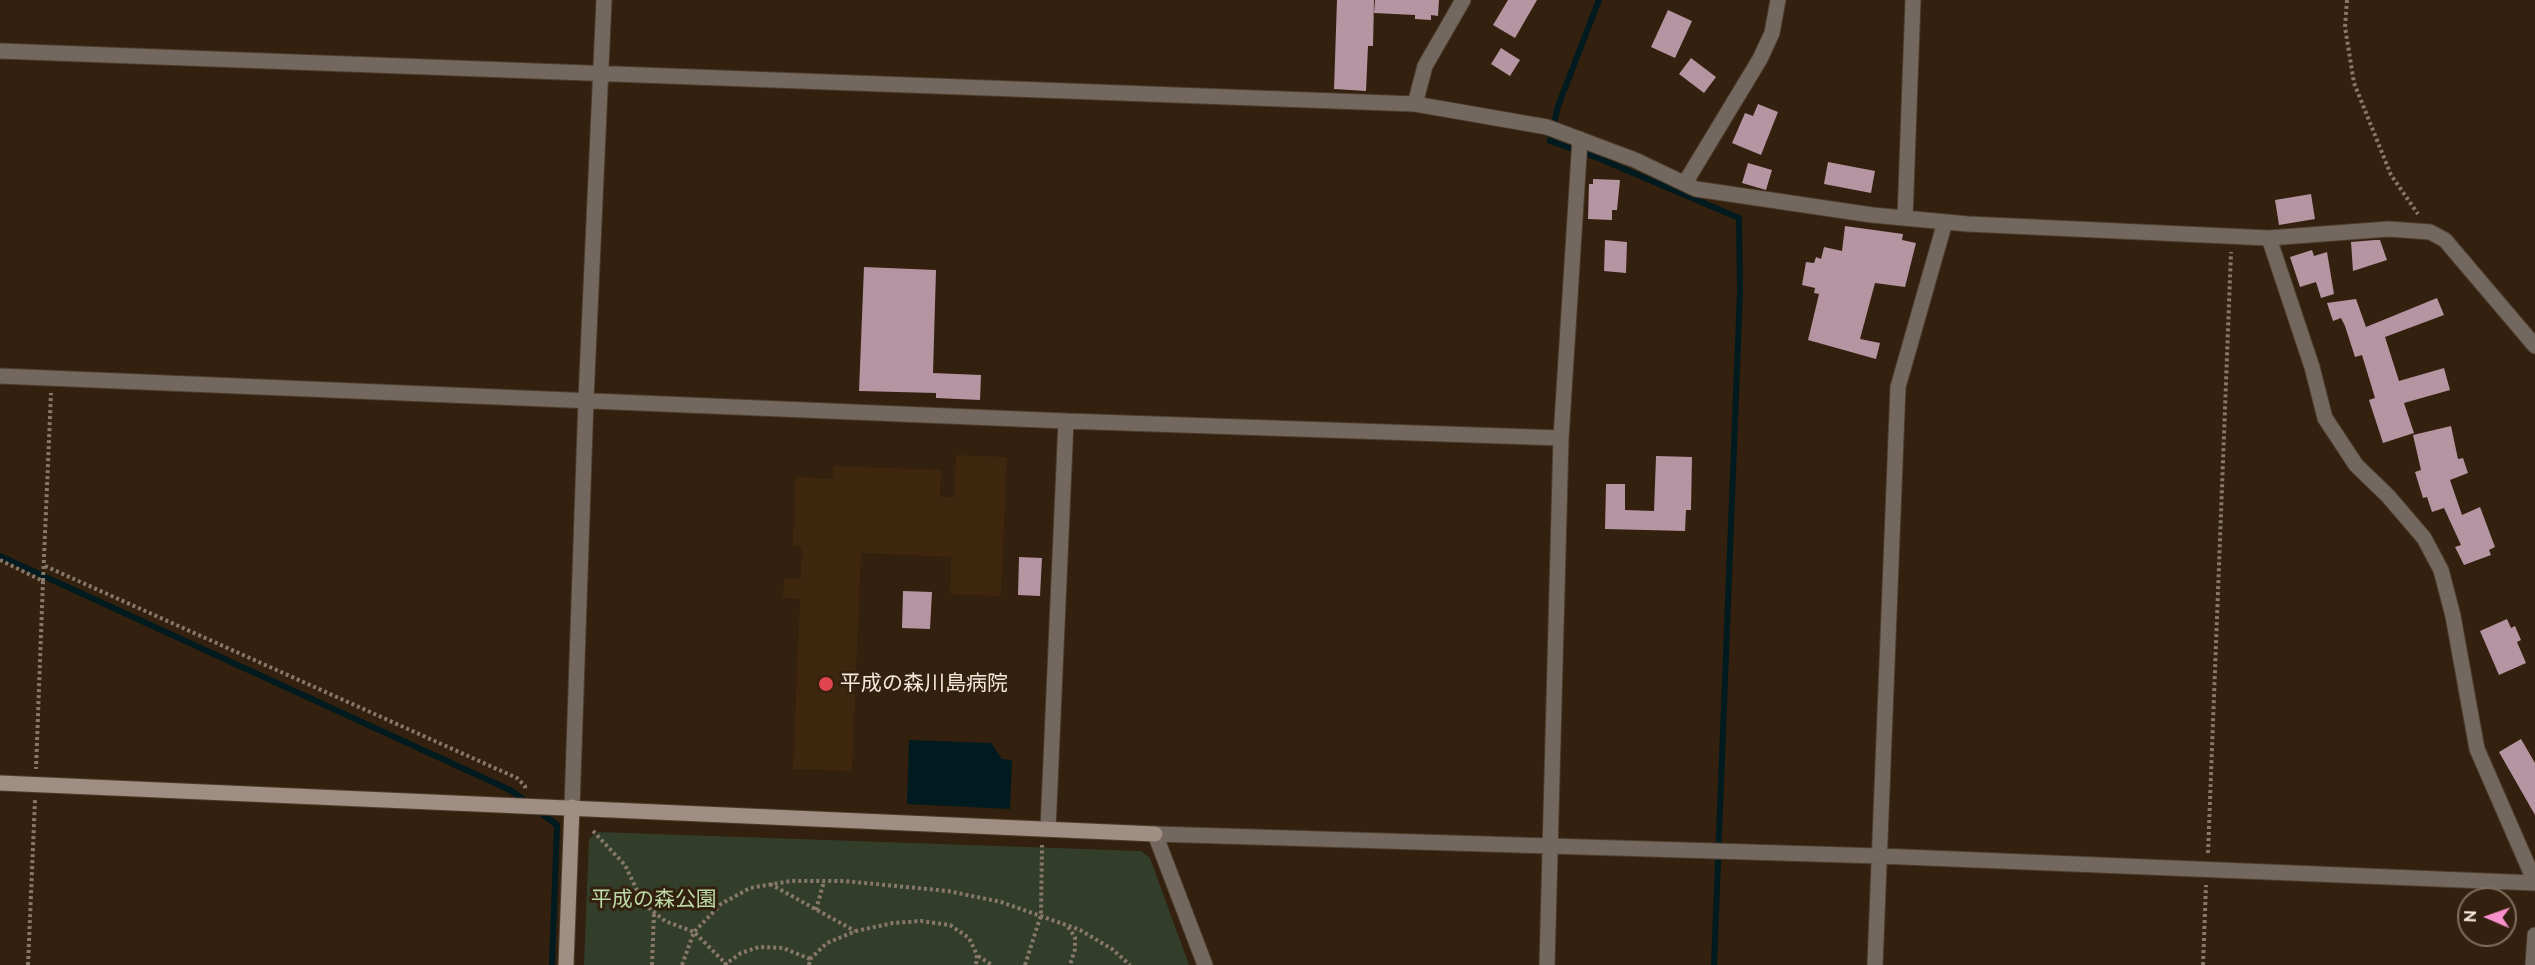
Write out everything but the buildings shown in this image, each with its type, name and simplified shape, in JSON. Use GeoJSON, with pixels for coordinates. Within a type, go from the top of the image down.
{"type":"FeatureCollection","features":[{"type":"Feature","properties":{"kind":"street"},"geometry":{"type":"LineString","coordinates":[[566,965],[586,399],[604,0]]}},
{"type":"Feature","properties":{"kind":"street"},"geometry":{"type":"LineString","coordinates":[[1415,104],[1425,66],[1463,0]]}},
{"type":"Feature","properties":{"kind":"street"},"geometry":{"type":"LineString","coordinates":[[1685,183],[1760,59],[1773,33],[1778,0]]}},
{"type":"Feature","properties":{"kind":"street"},"geometry":{"type":"LineString","coordinates":[[1905,218],[1913,0]]}},
{"type":"Feature","properties":{"kind":"street"},"geometry":{"type":"LineString","coordinates":[[0,51],[1415,104],[1502,117],[1547,127],[1635,160],[1696,189],[1905,218],[2231,237],[2269,238],[2389,229],[2430,232],[2445,240],[2535,346]]}},
{"type":"Feature","properties":{"kind":"street"},"geometry":{"type":"LineString","coordinates":[[1547,965],[1561,438],[1580,139]]}},
{"type":"Feature","properties":{"kind":"street"},"geometry":{"type":"LineString","coordinates":[[1875,965],[1898,387],[1945,222]]}},
{"type":"Feature","properties":{"kind":"street"},"geometry":{"type":"LineString","coordinates":[[0,783],[572,807],[1045,836],[1155,834],[1880,856],[2535,883],[2477,748],[2453,616],[2441,570],[2424,538],[2388,496],[2356,465],[2325,418],[2312,367],[2269,238]]}},
{"type":"Feature","properties":{"kind":"street"},"geometry":{"type":"LineString","coordinates":[[0,376],[1066,421],[1561,438]]}},
{"type":"Feature","properties":{"kind":"street"},"geometry":{"type":"LineString","coordinates":[[1045,836],[1066,421]]}},
{"type":"Feature","properties":{"kind":"street"},"geometry":{"type":"LineString","coordinates":[[1155,834],[1205,965]]}},
{"type":"Feature","properties":{"kind":"street"},"geometry":{"type":"LineString","coordinates":[[2533,965],[2535,935]]}},
{"type":"Feature","properties":{"kind":"path"},"geometry":{"type":"LineString","coordinates":[[2347,0],[2345,27],[2354,83],[2391,175],[2430,232]]}},
{"type":"Feature","properties":{"kind":"path"},"geometry":{"type":"LineString","coordinates":[[2203,965],[2231,237]]}},
{"type":"Feature","properties":{"kind":"path"},"geometry":{"type":"LineString","coordinates":[[28,965],[52,378]]}},
{"type":"Feature","properties":{"kind":"path"},"geometry":{"type":"LineString","coordinates":[[0,560],[43,581]]}},
{"type":"Feature","properties":{"kind":"path"},"geometry":{"type":"LineString","coordinates":[[45,566],[517,778],[525,786],[524,805]]}},
{"type":"Feature","properties":{"kind":"path"},"geometry":{"type":"LineString","coordinates":[[593,831],[625,866],[643,903],[665,921],[694,932],[726,964],[741,953],[759,947],[783,948],[810,959]]}},
{"type":"Feature","properties":{"kind":"path"},"geometry":{"type":"LineString","coordinates":[[1025,965],[1041,915],[1041,864],[1045,836]]}},
{"type":"Feature","properties":{"kind":"path"},"geometry":{"type":"LineString","coordinates":[[816,910],[824,881]]}},
{"type":"Feature","properties":{"kind":"path"},"geometry":{"type":"LineString","coordinates":[[682,965],[694,932],[721,904],[750,888],[770,884],[824,881],[899,884],[1001,902],[1068,925],[1112,949],[1130,965]]}},
{"type":"Feature","properties":{"kind":"path"},"geometry":{"type":"LineString","coordinates":[[770,884],[856,931]]}},
{"type":"Feature","properties":{"kind":"path"},"geometry":{"type":"LineString","coordinates":[[652,965],[654,914]]}},
{"type":"Feature","properties":{"kind":"path"},"geometry":{"type":"LineString","coordinates":[[809,965],[810,959],[827,943],[856,931],[893,923],[921,921],[950,925],[969,938],[977,956],[976,965]]}},
{"type":"Feature","properties":{"kind":"path"},"geometry":{"type":"LineString","coordinates":[[1068,925],[1075,937],[1075,949],[1070,965]]}},
{"type":"Feature","properties":{"kind":"path"},"geometry":{"type":"LineString","coordinates":[[977,956],[992,965]]}},
{"type":"Feature","properties":{"kind":"shaded area","name":"平成の森川島病院"},"geometry":{"type":"Polygon","coordinates":[[[956,455],[1007,457],[1001,596],[950,594],[951,557],[861,553],[852,771],[793,769],[800,599],[783,598],[784,578],[801,579],[802,546],[793,546],[795,477],[833,479],[834,466],[941,470],[940,497],[954,497],[956,455]]]}},
{"type":"Feature","properties":{"kind":"green space","name":"平成の森公園"},"geometry":{"type":"Polygon","coordinates":[[[598,832],[1141,851],[1150,858],[1189,965],[584,965],[589,839],[598,832]]]}},
{"type":"Feature","properties":{"kind":"water"},"geometry":{"type":"Polygon","coordinates":[[[909,740],[991,743],[1002,759],[1012,760],[1010,809],[907,804],[909,740]]]}},
{"type":"Feature","properties":{"kind":"waterway"},"geometry":{"type":"LineString","coordinates":[[1599,0],[1558,106],[1550,141],[1598,158],[1739,218],[1740,291],[1714,965]]}},
{"type":"Feature","properties":{"kind":"waterway"},"geometry":{"type":"LineString","coordinates":[[0,556],[510,790],[527,802]]}},
{"type":"Feature","properties":{"kind":"waterway"},"geometry":{"type":"LineString","coordinates":[[537,810],[557,825],[552,965]]}},
{"type":"Feature","properties":{"kind":"place","name":"平成の森川島病院"},"geometry":{"type":"Point","coordinates":[826,684]}}]}
